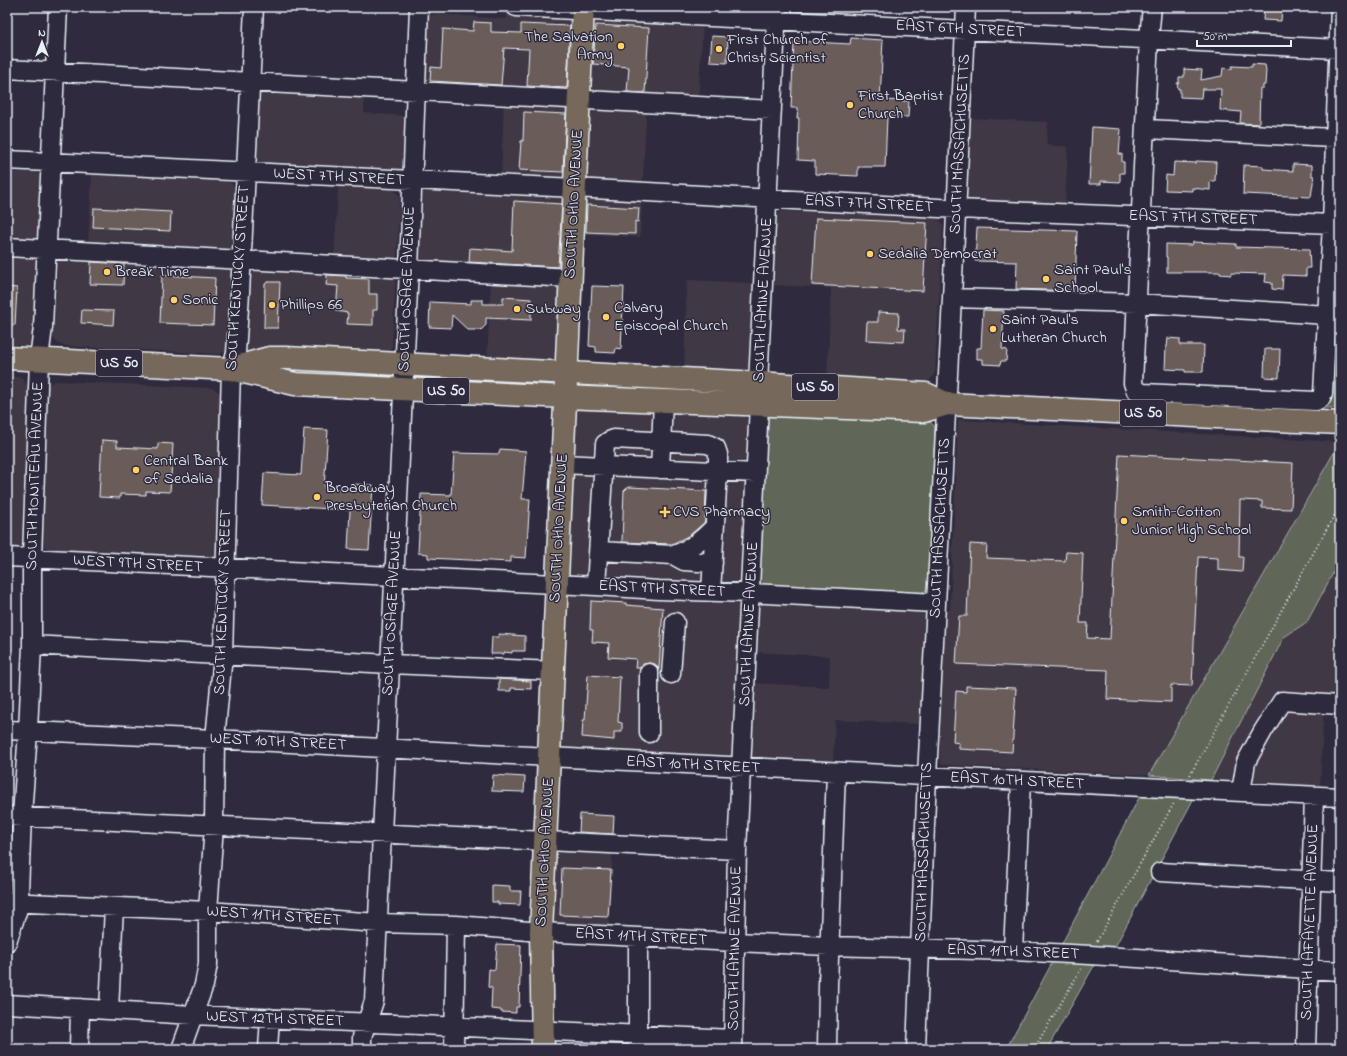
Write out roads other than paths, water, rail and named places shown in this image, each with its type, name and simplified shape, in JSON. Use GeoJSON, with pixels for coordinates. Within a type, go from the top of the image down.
{"type":"FeatureCollection","features":[{"type":"Feature","properties":{"kind":"main road","name":"SOUTH OHIO AVENUE"},"geometry":{"type":"LineString","coordinates":[[542,1040],[541,932],[582,9]]}},
{"type":"Feature","properties":{"kind":"main road","name":"US 50"},"geometry":{"type":"LineString","coordinates":[[7,358],[231,368],[295,384],[565,397],[924,411],[947,404],[1340,423]]}},
{"type":"Feature","properties":{"kind":"main road","name":"US 50"},"geometry":{"type":"LineString","coordinates":[[231,368],[269,358],[404,364],[758,383],[926,394],[947,404]]}},
{"type":"Feature","properties":{"kind":"street","name":"SOUTH MONITEAU AVENUE"},"geometry":{"type":"LineString","coordinates":[[7,942],[14,902],[18,891],[14,816],[28,731],[32,645],[32,558],[39,359],[42,338],[47,249],[58,7]]}},
{"type":"Feature","properties":{"kind":"street","name":"SOUTH KENTUCKY STREET"},"geometry":{"type":"LineString","coordinates":[[181,1049],[204,985],[208,964],[208,911],[214,825],[215,739],[223,655],[231,368],[236,352],[242,260],[254,7]]}},
{"type":"Feature","properties":{"kind":"street","name":"SOUTH OSAGE AVENUE"},"geometry":{"type":"LineString","coordinates":[[362,1049],[362,1037],[374,1001],[402,389],[409,269],[411,181],[419,7]]}},
{"type":"Feature","properties":{"kind":"street","name":"EAST 6TH STREET"},"geometry":{"type":"LineString","coordinates":[[516,7],[776,13],[965,30],[1338,48]]}},
{"type":"Feature","properties":{"kind":"street","name":"SOUTH MASSACHUSETTS"},"geometry":{"type":"LineString","coordinates":[[916,1049],[927,776],[957,209],[966,7]]}},
{"type":"Feature","properties":{"kind":"street"},"geometry":{"type":"LineString","coordinates":[[1152,7],[1149,38],[1142,216],[1132,384],[1136,390],[1143,393],[1316,401],[1321,398],[1323,393],[1332,224],[1340,7]]}},
{"type":"Feature","properties":{"kind":"street","name":"SOUTH LAMINE AVENUE"},"geometry":{"type":"LineString","coordinates":[[733,1044],[737,850],[756,473],[759,405],[758,383],[776,13]]}},
{"type":"Feature","properties":{"kind":"street"},"geometry":{"type":"LineString","coordinates":[[7,70],[772,110]]}},
{"type":"Feature","properties":{"kind":"street"},"geometry":{"type":"LineString","coordinates":[[1146,129],[1335,138]]}},
{"type":"Feature","properties":{"kind":"street","name":"WEST 7TH STREET"},"geometry":{"type":"LineString","coordinates":[[7,160],[575,188]]}},
{"type":"Feature","properties":{"kind":"street","name":"EAST 7TH STREET"},"geometry":{"type":"LineString","coordinates":[[575,188],[957,209],[1332,224]]}},
{"type":"Feature","properties":{"kind":"street"},"geometry":{"type":"LineString","coordinates":[[7,247],[571,278]]}},
{"type":"Feature","properties":{"kind":"street"},"geometry":{"type":"LineString","coordinates":[[952,298],[1137,303],[1327,315]]}},
{"type":"Feature","properties":{"kind":"street"},"geometry":{"type":"LineString","coordinates":[[660,469],[663,401]]}},
{"type":"Feature","properties":{"kind":"street"},"geometry":{"type":"LineString","coordinates":[[596,586],[605,444],[614,439],[708,444],[716,448],[718,454],[718,472],[711,592]]}},
{"type":"Feature","properties":{"kind":"street"},"geometry":{"type":"LineString","coordinates":[[562,464],[756,473]]}},
{"type":"Feature","properties":{"kind":"street"},"geometry":{"type":"LineString","coordinates":[[598,551],[673,555],[684,552],[692,547],[708,534],[714,526]]}},
{"type":"Feature","properties":{"kind":"street"},"geometry":{"type":"LineString","coordinates":[[673,555],[684,561],[713,563]]}},
{"type":"Feature","properties":{"kind":"street","name":"WEST 9TH STREET"},"geometry":{"type":"LineString","coordinates":[[7,557],[557,584]]}},
{"type":"Feature","properties":{"kind":"street","name":"EAST 9TH STREET"},"geometry":{"type":"LineString","coordinates":[[557,584],[936,602]]}},
{"type":"Feature","properties":{"kind":"street"},"geometry":{"type":"LineString","coordinates":[[671,674],[674,622]]}},
{"type":"Feature","properties":{"kind":"street"},"geometry":{"type":"LineString","coordinates":[[32,645],[553,671]]}},
{"type":"Feature","properties":{"kind":"street"},"geometry":{"type":"LineString","coordinates":[[649,673],[649,733]]}},
{"type":"Feature","properties":{"kind":"street"},"geometry":{"type":"LineString","coordinates":[[1240,792],[1246,762],[1282,701],[1340,705]]}},
{"type":"Feature","properties":{"kind":"street","name":"WEST 10TH STREET"},"geometry":{"type":"LineString","coordinates":[[7,730],[215,739],[549,757]]}},
{"type":"Feature","properties":{"kind":"street","name":"EAST 10TH STREET"},"geometry":{"type":"LineString","coordinates":[[549,757],[1340,797]]}},
{"type":"Feature","properties":{"kind":"street"},"geometry":{"type":"LineString","coordinates":[[827,1049],[829,946],[836,772]]}},
{"type":"Feature","properties":{"kind":"street"},"geometry":{"type":"LineString","coordinates":[[1013,951],[1021,781]]}},
{"type":"Feature","properties":{"kind":"street","name":"SOUTH LAFAYETTE AVENUE"},"geometry":{"type":"LineString","coordinates":[[1306,1049],[1310,881],[1314,796]]}},
{"type":"Feature","properties":{"kind":"street"},"geometry":{"type":"LineString","coordinates":[[14,816],[737,850]]}},
{"type":"Feature","properties":{"kind":"street"},"geometry":{"type":"LineString","coordinates":[[1160,872],[1340,882]]}},
{"type":"Feature","properties":{"kind":"street","name":"WEST 11TH STREET"},"geometry":{"type":"LineString","coordinates":[[14,902],[208,911],[378,923],[456,925],[541,932]]}},
{"type":"Feature","properties":{"kind":"street"},"geometry":{"type":"LineString","coordinates":[[109,1010],[114,907]]}},
{"type":"Feature","properties":{"kind":"street"},"geometry":{"type":"LineString","coordinates":[[454,1049],[456,925]]}},
{"type":"Feature","properties":{"kind":"street","name":"EAST 11TH STREET"},"geometry":{"type":"LineString","coordinates":[[541,932],[829,946],[1013,951],[1340,971]]}},
{"type":"Feature","properties":{"kind":"street"},"geometry":{"type":"LineString","coordinates":[[638,937],[638,1042]]}},
{"type":"Feature","properties":{"kind":"street","name":"WEST 12TH STREET"},"geometry":{"type":"LineString","coordinates":[[7,1004],[193,1015],[455,1027],[542,1040],[733,1044]]}},
{"type":"Feature","properties":{"kind":"street"},"geometry":{"type":"LineString","coordinates":[[79,1049],[80,1008]]}},
{"type":"Feature","properties":{"kind":"street"},"geometry":{"type":"LineString","coordinates":[[268,1049],[270,1018]]}},
{"type":"Feature","properties":{"kind":"place","name":"The Salvation Army"},"geometry":{"type":"Point","coordinates":[621,46]}},
{"type":"Feature","properties":{"kind":"place","name":"First Church of Christ Scientist"},"geometry":{"type":"Point","coordinates":[719,49]}},
{"type":"Feature","properties":{"kind":"place","name":"First Baptist Church"},"geometry":{"type":"Point","coordinates":[850,105]}},
{"type":"Feature","properties":{"kind":"place","name":"Sedalia Democrat"},"geometry":{"type":"Point","coordinates":[870,254]}},
{"type":"Feature","properties":{"kind":"place","name":"Break Time"},"geometry":{"type":"Point","coordinates":[107,272]}},
{"type":"Feature","properties":{"kind":"place","name":"Saint Paul's School"},"geometry":{"type":"Point","coordinates":[1046,279]}},
{"type":"Feature","properties":{"kind":"place","name":"Sonic"},"geometry":{"type":"Point","coordinates":[174,300]}},
{"type":"Feature","properties":{"kind":"place","name":"Phillips 66"},"geometry":{"type":"Point","coordinates":[272,305]}},
{"type":"Feature","properties":{"kind":"place","name":"Subway"},"geometry":{"type":"Point","coordinates":[517,309]}},
{"type":"Feature","properties":{"kind":"place","name":"Calvary Episcopal Church"},"geometry":{"type":"Point","coordinates":[606,317]}},
{"type":"Feature","properties":{"kind":"place","name":"Saint Paul's Lutheran Church"},"geometry":{"type":"Point","coordinates":[993,329]}},
{"type":"Feature","properties":{"kind":"place","name":"Central Bank of Sedalia"},"geometry":{"type":"Point","coordinates":[136,470]}},
{"type":"Feature","properties":{"kind":"place","name":"Broadway Presbyterian Church"},"geometry":{"type":"Point","coordinates":[317,497]}},
{"type":"Feature","properties":{"kind":"place","name":"CVS Pharmacy"},"geometry":{"type":"Point","coordinates":[665,512]}},
{"type":"Feature","properties":{"kind":"place","name":"Smith-Cotton Junior High School"},"geometry":{"type":"Point","coordinates":[1124,521]}}]}
